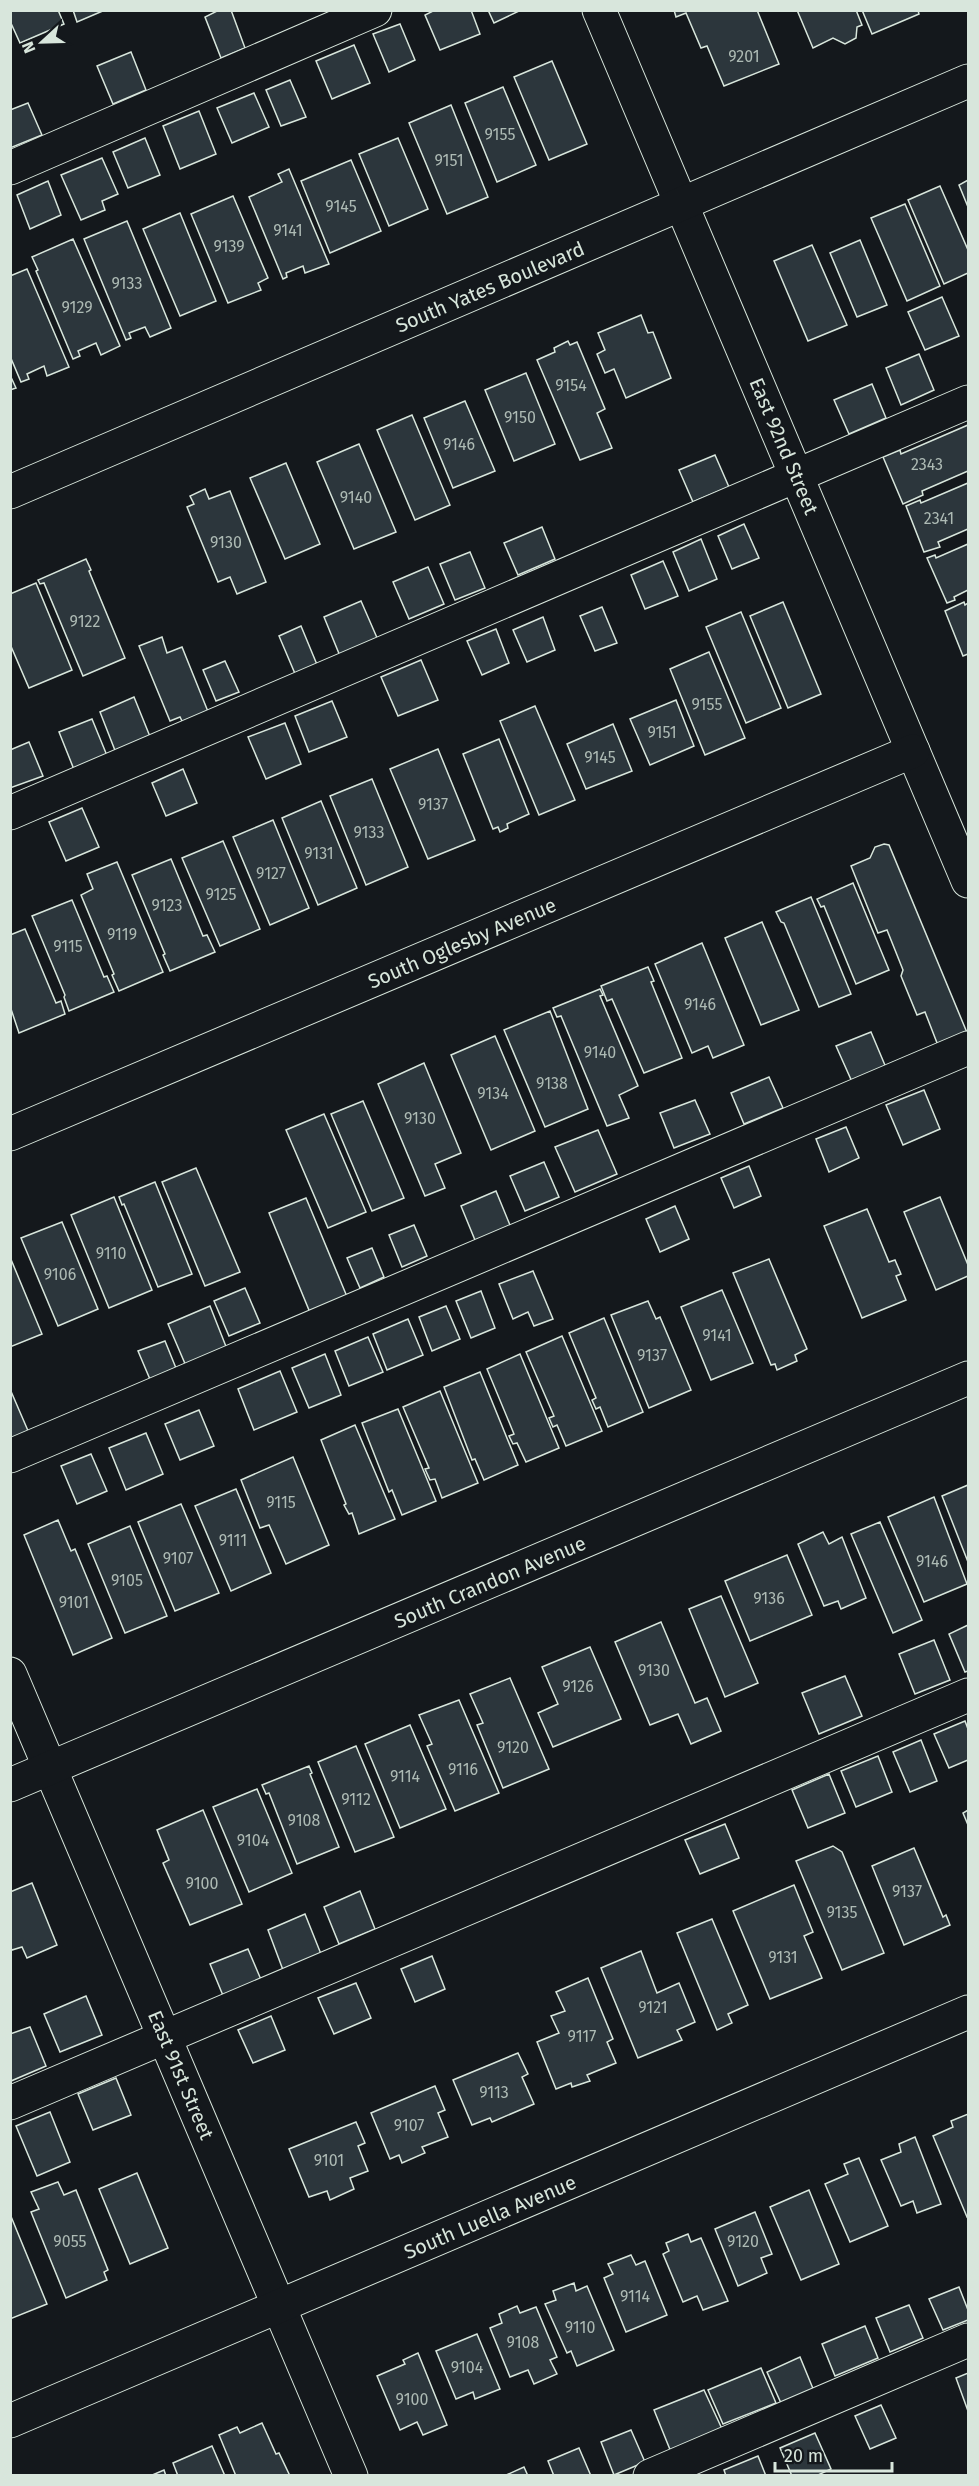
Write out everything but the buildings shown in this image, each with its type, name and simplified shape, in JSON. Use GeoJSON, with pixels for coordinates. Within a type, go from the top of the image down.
{"type":"FeatureCollection","features":[{"type":"Feature","properties":{"kind":"street"},"geometry":{"type":"LineString","coordinates":[[10,168],[375,10]]}},
{"type":"Feature","properties":{"kind":"street","name":"East 92nd Street"},"geometry":{"type":"LineString","coordinates":[[599,10],[969,881]]}},
{"type":"Feature","properties":{"kind":"street","name":"South Yates Boulevard"},"geometry":{"type":"LineString","coordinates":[[10,492],[682,206],[969,81]]}},
{"type":"Feature","properties":{"kind":"street"},"geometry":{"type":"LineString","coordinates":[[10,813],[969,402]]}},
{"type":"Feature","properties":{"kind":"street","name":"South Oglesby Avenue"},"geometry":{"type":"LineString","coordinates":[[10,1134],[913,751]]}},
{"type":"Feature","properties":{"kind":"street"},"geometry":{"type":"LineString","coordinates":[[10,1456],[969,1048]]}},
{"type":"Feature","properties":{"kind":"street","name":"South Crandon Avenue"},"geometry":{"type":"LineString","coordinates":[[10,1785],[969,1378]]}},
{"type":"Feature","properties":{"kind":"street","name":"East 91st Street"},"geometry":{"type":"LineString","coordinates":[[10,1674],[351,2475]]}},
{"type":"Feature","properties":{"kind":"street"},"geometry":{"type":"LineString","coordinates":[[10,2103],[969,1695]]}},
{"type":"Feature","properties":{"kind":"street","name":"South Luella Avenue"},"geometry":{"type":"LineString","coordinates":[[10,2421],[969,2012]]}},
{"type":"Feature","properties":{"kind":"street"},"geometry":{"type":"LineString","coordinates":[[650,2475],[969,2340]]}}]}
